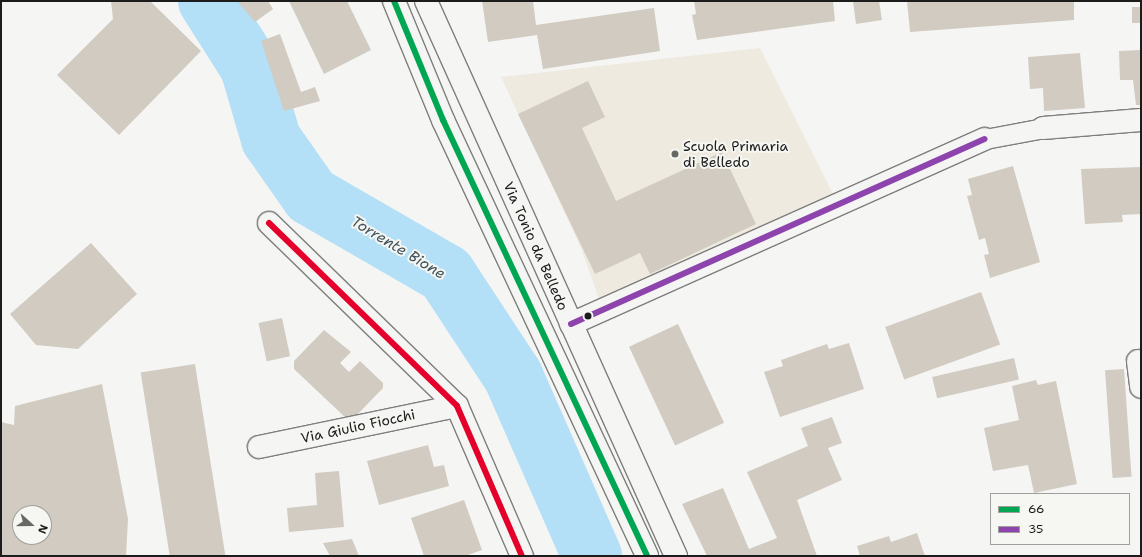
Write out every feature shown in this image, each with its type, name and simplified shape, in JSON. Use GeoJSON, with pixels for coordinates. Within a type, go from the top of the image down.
{"type":"FeatureCollection","features":[{"type":"Feature","properties":{"kind":"street","name":"Via Tonio da Belledo"},"geometry":{"type":"LineString","coordinates":[[394,1],[443,120],[647,556]]}},
{"type":"Feature","properties":{"kind":"street","name":"Via Tonio da Belledo"},"geometry":{"type":"LineString","coordinates":[[426,1],[676,556]]}},
{"type":"Feature","properties":{"kind":"street"},"geometry":{"type":"LineString","coordinates":[[571,324],[985,139],[1043,128],[1141,120]]}},
{"type":"Feature","properties":{"kind":"street"},"geometry":{"type":"LineString","coordinates":[[269,222],[457,406],[522,556]]}},
{"type":"Feature","properties":{"kind":"street"},"geometry":{"type":"LineString","coordinates":[[1138,361],[1141,387]]}},
{"type":"Feature","properties":{"kind":"street","name":"Via Giulio Fiocchi"},"geometry":{"type":"LineString","coordinates":[[259,447],[457,406]]}},
{"type":"Feature","properties":{"kind":"shaded area","name":"Scuola Primaria di Belledo"},"geometry":{"type":"Polygon","coordinates":[[[760,48],[833,194],[599,299],[581,248],[501,77],[760,48]]]}},
{"type":"Feature","properties":{"kind":"building"},"geometry":{"type":"Polygon","coordinates":[[[111,1],[150,1],[201,51],[119,135],[57,75],[113,19],[111,1]]]}},
{"type":"Feature","properties":{"kind":"building"},"geometry":{"type":"Polygon","coordinates":[[[237,1],[268,1],[273,9],[255,22],[237,1]]]}},
{"type":"Feature","properties":{"kind":"building"},"geometry":{"type":"Polygon","coordinates":[[[289,1],[347,1],[371,50],[324,74],[289,1]]]}},
{"type":"Feature","properties":{"kind":"building"},"geometry":{"type":"Polygon","coordinates":[[[482,1],[533,1],[536,25],[654,8],[660,51],[543,69],[537,35],[488,42],[482,1]]]}},
{"type":"Feature","properties":{"kind":"building"},"geometry":{"type":"Polygon","coordinates":[[[694,1],[833,1],[835,21],[697,40],[692,15],[696,14],[694,1]]]}},
{"type":"Feature","properties":{"kind":"building"},"geometry":{"type":"Polygon","coordinates":[[[853,1],[879,1],[882,20],[856,24],[853,1]]]}},
{"type":"Feature","properties":{"kind":"building"},"geometry":{"type":"Polygon","coordinates":[[[907,1],[1074,1],[1074,20],[910,32],[907,1]]]}},
{"type":"Feature","properties":{"kind":"building"},"geometry":{"type":"Polygon","coordinates":[[[1132,7],[1141,7],[1141,23],[1132,23],[1132,7]]]}},
{"type":"Feature","properties":{"kind":"building"},"geometry":{"type":"Polygon","coordinates":[[[280,34],[301,92],[315,87],[320,101],[284,111],[261,41],[280,34]]]}},
{"type":"Feature","properties":{"kind":"building"},"geometry":{"type":"Polygon","coordinates":[[[1141,50],[1141,105],[1136,105],[1133,80],[1120,80],[1119,51],[1141,50]]]}},
{"type":"Feature","properties":{"kind":"building"},"geometry":{"type":"Polygon","coordinates":[[[1080,53],[1085,108],[1044,111],[1043,88],[1030,89],[1028,57],[1080,53]]]}},
{"type":"Feature","properties":{"kind":"building"},"geometry":{"type":"Polygon","coordinates":[[[588,81],[605,117],[582,128],[616,201],[722,152],[756,224],[650,274],[640,253],[595,274],[518,114],[588,81]]]}},
{"type":"Feature","properties":{"kind":"building"},"geometry":{"type":"Polygon","coordinates":[[[1013,166],[1040,262],[990,278],[984,255],[989,254],[985,238],[979,240],[967,196],[972,195],[968,179],[1013,166]]]}},
{"type":"Feature","properties":{"kind":"building"},"geometry":{"type":"Polygon","coordinates":[[[1141,167],[1141,214],[1122,215],[1123,222],[1085,224],[1081,169],[1141,167]]]}},
{"type":"Feature","properties":{"kind":"building"},"geometry":{"type":"Polygon","coordinates":[[[91,243],[137,294],[78,349],[36,345],[10,314],[91,243]]]}},
{"type":"Feature","properties":{"kind":"building"},"geometry":{"type":"Polygon","coordinates":[[[981,292],[1000,345],[904,380],[885,327],[981,292]]]}},
{"type":"Feature","properties":{"kind":"building"},"geometry":{"type":"Polygon","coordinates":[[[282,318],[290,356],[267,361],[259,323],[282,318]]]}},
{"type":"Feature","properties":{"kind":"building"},"geometry":{"type":"Polygon","coordinates":[[[678,324],[724,423],[675,446],[629,347],[678,324]]]}},
{"type":"Feature","properties":{"kind":"building"},"geometry":{"type":"Polygon","coordinates":[[[324,330],[351,352],[340,363],[349,372],[360,361],[383,383],[383,388],[353,419],[347,419],[294,369],[294,361],[324,330]]]}},
{"type":"Feature","properties":{"kind":"building"},"geometry":{"type":"Polygon","coordinates":[[[849,343],[864,389],[780,417],[764,372],[783,366],[781,360],[827,344],[829,349],[849,343]]]}},
{"type":"Feature","properties":{"kind":"building"},"geometry":{"type":"Polygon","coordinates":[[[1014,358],[1019,379],[937,398],[932,377],[1014,358]]]}},
{"type":"Feature","properties":{"kind":"building"},"geometry":{"type":"Polygon","coordinates":[[[195,364],[225,556],[170,556],[141,373],[195,364]]]}},
{"type":"Feature","properties":{"kind":"building"},"geometry":{"type":"Polygon","coordinates":[[[1124,369],[1132,477],[1113,478],[1105,370],[1124,369]]]}},
{"type":"Feature","properties":{"kind":"building"},"geometry":{"type":"Polygon","coordinates":[[[1036,380],[1038,385],[1056,381],[1077,484],[1034,493],[1028,465],[993,471],[984,428],[1019,420],[1012,386],[1036,380]]]}},
{"type":"Feature","properties":{"kind":"building"},"geometry":{"type":"Polygon","coordinates":[[[102,384],[128,519],[126,556],[1,556],[1,422],[14,425],[15,406],[102,384]]]}},
{"type":"Feature","properties":{"kind":"building"},"geometry":{"type":"Polygon","coordinates":[[[832,417],[842,443],[828,448],[842,480],[797,500],[817,556],[707,556],[682,504],[723,488],[749,549],[777,538],[747,472],[808,446],[801,428],[832,417]]]}},
{"type":"Feature","properties":{"kind":"building"},"geometry":{"type":"Polygon","coordinates":[[[428,445],[434,467],[444,465],[449,486],[379,505],[367,461],[428,445]]]}},
{"type":"Feature","properties":{"kind":"building"},"geometry":{"type":"Polygon","coordinates":[[[339,471],[344,527],[289,532],[287,508],[317,505],[315,473],[339,471]]]}},
{"type":"Feature","properties":{"kind":"building"},"geometry":{"type":"Polygon","coordinates":[[[464,500],[482,550],[465,556],[424,556],[411,518],[464,500]]]}},
{"type":"Feature","properties":{"kind":"building"},"geometry":{"type":"Polygon","coordinates":[[[917,533],[925,556],[860,556],[857,546],[889,536],[891,542],[917,533]]]}},
{"type":"Feature","properties":{"kind":"building"},"geometry":{"type":"Polygon","coordinates":[[[352,539],[359,556],[330,556],[323,543],[352,539]]]}},
{"type":"Feature","properties":{"kind":"waterway","name":"Torrente Bione"},"geometry":{"type":"LineString","coordinates":[[208,1],[250,67],[271,139],[311,196],[446,274],[513,376],[592,556]]}},
{"type":"Feature","properties":{"kind":"transit line","name":"66"},"geometry":{"type":"LineString","coordinates":[[394,1],[443,120],[647,556]]}},
{"type":"Feature","properties":{"kind":"transit line","name":"35"},"geometry":{"type":"LineString","coordinates":[[571,324],[985,139]]}},
{"type":"Feature","properties":{"kind":"transit line"},"geometry":{"type":"LineString","coordinates":[[269,223],[457,406],[522,556]]}},
{"type":"Feature","properties":{"kind":"place","name":"Scuola Primaria di Belledo"},"geometry":{"type":"Point","coordinates":[675,154]}}]}
